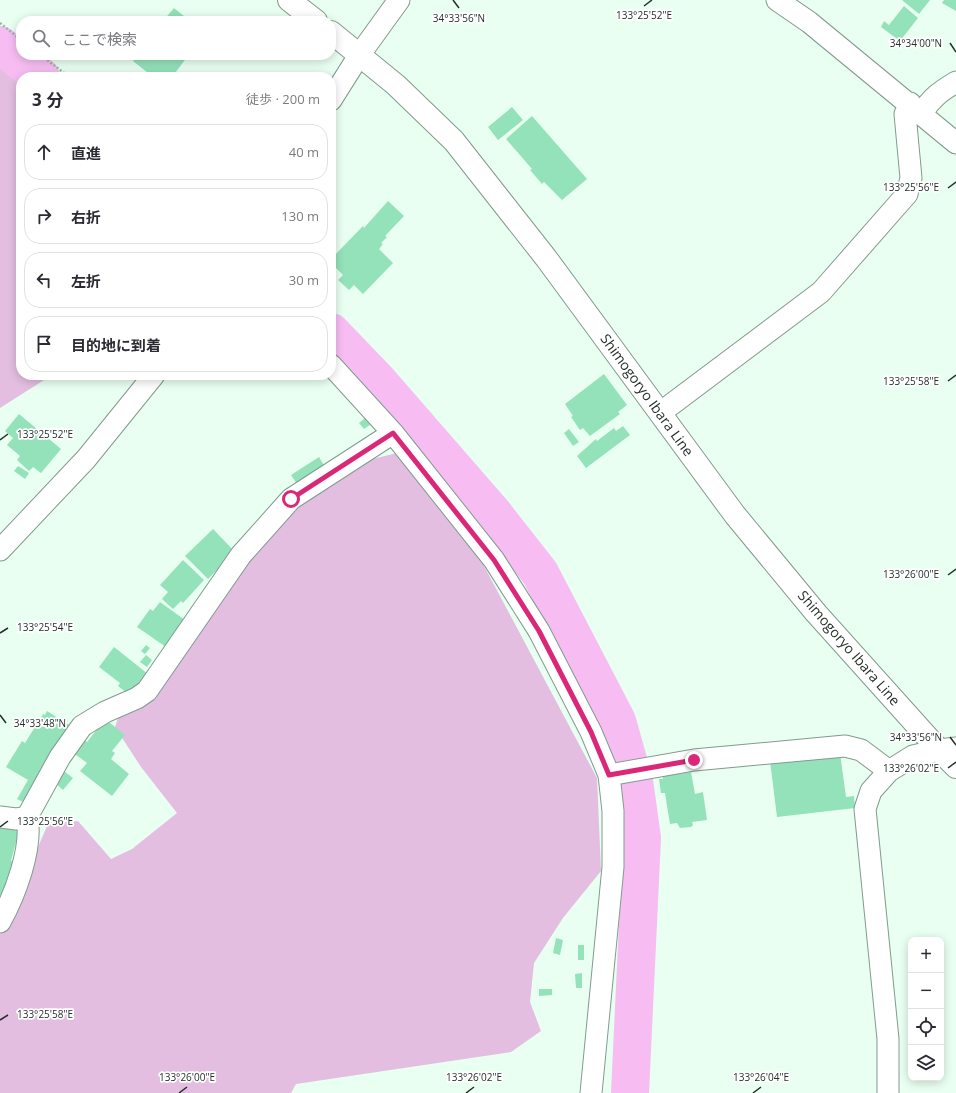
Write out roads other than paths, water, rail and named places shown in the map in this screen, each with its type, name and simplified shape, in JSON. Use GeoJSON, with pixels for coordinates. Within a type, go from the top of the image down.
{"type":"FeatureCollection","features":[{"type":"Feature","properties":{"kind":"main road"},"geometry":{"type":"LineString","coordinates":[[288,0],[309,16]]}},
{"type":"Feature","properties":{"kind":"main road","name":"Shimogoryo Ibara Line"},"geometry":{"type":"LineString","coordinates":[[336,36],[360,54],[422,109],[454,141],[546,258],[735,515],[816,613],[947,749],[956,767]]}},
{"type":"Feature","properties":{"kind":"street"},"geometry":{"type":"LineString","coordinates":[[336,92],[360,54],[399,0]]}},
{"type":"Feature","properties":{"kind":"street"},"geometry":{"type":"LineString","coordinates":[[777,0],[809,22],[956,142]]}},
{"type":"Feature","properties":{"kind":"street"},"geometry":{"type":"LineString","coordinates":[[660,413],[821,292],[907,194],[912,178],[905,114],[928,102],[937,94],[956,82]]}},
{"type":"Feature","properties":{"kind":"street"},"geometry":{"type":"LineString","coordinates":[[336,370],[393,433],[494,560],[539,631],[613,774],[613,867],[591,1093]]}},
{"type":"Feature","properties":{"kind":"street"},"geometry":{"type":"LineString","coordinates":[[0,550],[86,459],[150,380]]}},
{"type":"Feature","properties":{"kind":"street"},"geometry":{"type":"LineString","coordinates":[[0,922],[24,864],[30,831],[27,817],[60,757],[82,726],[105,712],[137,698],[147,691],[241,555],[291,499],[393,433]]}},
{"type":"Feature","properties":{"kind":"street"},"geometry":{"type":"LineString","coordinates":[[613,774],[694,760],[845,746],[861,750],[889,771]]}},
{"type":"Feature","properties":{"kind":"street"},"geometry":{"type":"LineString","coordinates":[[888,1093],[888,1039],[865,809],[871,791],[889,771],[913,756],[947,749]]}},
{"type":"Feature","properties":{"kind":"street"},"geometry":{"type":"LineString","coordinates":[[0,817],[16,819],[27,817]]}},
{"type":"Feature","properties":{"kind":"waterway"},"geometry":{"type":"LineString","coordinates":[[0,45],[16,57]]}},
{"type":"Feature","properties":{"kind":"waterway"},"geometry":{"type":"LineString","coordinates":[[19,60],[35,72]]}},
{"type":"Feature","properties":{"kind":"waterway"},"geometry":{"type":"LineString","coordinates":[[336,337],[379,382],[493,513],[540,573],[617,721],[634,781],[642,838],[630,1093]]}}]}
